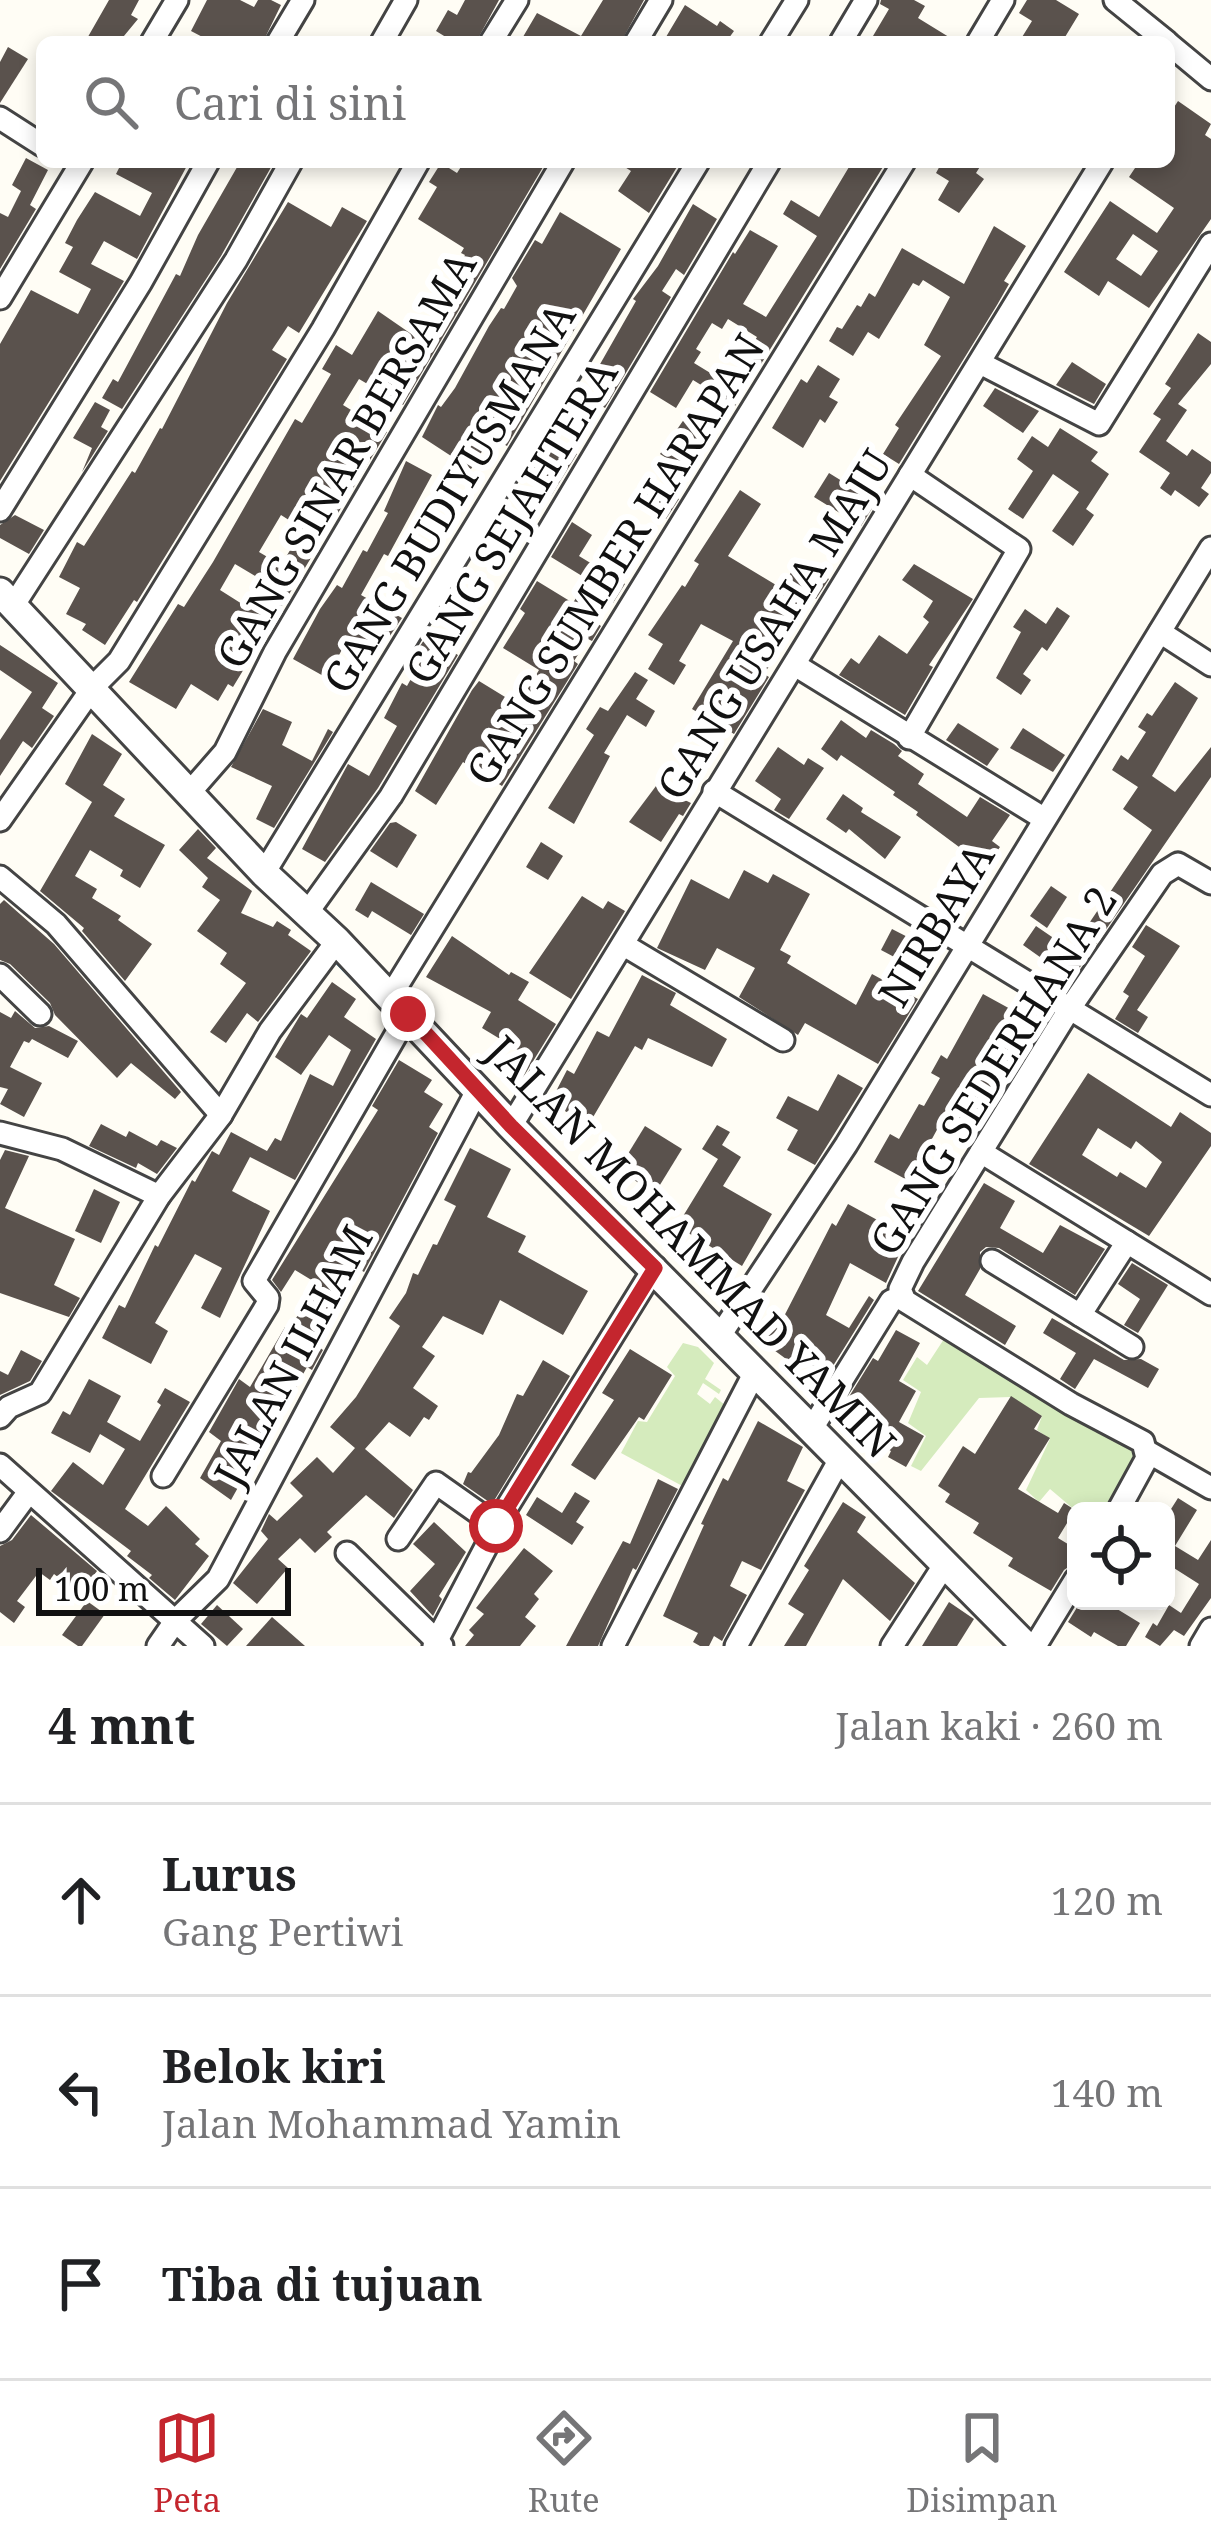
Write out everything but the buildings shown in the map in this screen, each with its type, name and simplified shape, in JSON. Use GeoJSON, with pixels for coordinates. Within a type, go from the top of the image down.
{"type":"FeatureCollection","features":[{"type":"Feature","properties":{"kind":"street"},"geometry":{"type":"LineString","coordinates":[[156,36],[177,0]]}},
{"type":"Feature","properties":{"kind":"street"},"geometry":{"type":"LineString","coordinates":[[282,36],[303,0]]}},
{"type":"Feature","properties":{"kind":"street"},"geometry":{"type":"LineString","coordinates":[[385,36],[406,0]]}},
{"type":"Feature","properties":{"kind":"street"},"geometry":{"type":"LineString","coordinates":[[495,36],[517,0]]}},
{"type":"Feature","properties":{"kind":"street"},"geometry":{"type":"LineString","coordinates":[[640,36],[662,0]]}},
{"type":"Feature","properties":{"kind":"street"},"geometry":{"type":"LineString","coordinates":[[775,36],[796,0]]}},
{"type":"Feature","properties":{"kind":"street"},"geometry":{"type":"LineString","coordinates":[[845,36],[866,0]]}},
{"type":"Feature","properties":{"kind":"street"},"geometry":{"type":"LineString","coordinates":[[981,36],[1004,0]]}},
{"type":"Feature","properties":{"kind":"street"},"geometry":{"type":"LineString","coordinates":[[1115,0],[1157,36]]}},
{"type":"Feature","properties":{"kind":"street"},"geometry":{"type":"LineString","coordinates":[[1175,51],[1211,79]]}},
{"type":"Feature","properties":{"kind":"street"},"geometry":{"type":"LineString","coordinates":[[0,118],[36,141]]}},
{"type":"Feature","properties":{"kind":"street"},"geometry":{"type":"LineString","coordinates":[[0,298],[75,168]]}},
{"type":"Feature","properties":{"kind":"street"},"geometry":{"type":"LineString","coordinates":[[0,510],[141,282],[205,168]]}},
{"type":"Feature","properties":{"kind":"street"},"geometry":{"type":"LineString","coordinates":[[6,599],[236,260],[288,168]]}},
{"type":"Feature","properties":{"kind":"street"},"geometry":{"type":"LineString","coordinates":[[0,820],[93,687],[119,662],[323,329],[415,168]]}},
{"type":"Feature","properties":{"kind":"street","name":"GANG SINAR BERSAMA"},"geometry":{"type":"LineString","coordinates":[[190,792],[225,752],[275,652],[559,168]]}},
{"type":"Feature","properties":{"kind":"street","name":"GANG BUDIYUSMANA"},"geometry":{"type":"LineString","coordinates":[[264,873],[694,168]]}},
{"type":"Feature","properties":{"kind":"street","name":"GANG SEJAHTERA"},"geometry":{"type":"LineString","coordinates":[[307,913],[391,796],[765,168]]}},
{"type":"Feature","properties":{"kind":"street","name":"GANG SUMBER HARAPAN"},"geometry":{"type":"LineString","coordinates":[[163,1476],[267,1305],[268,1298],[254,1281],[399,1005],[900,168]]}},
{"type":"Feature","properties":{"kind":"street","name":"GANG USAHA MAJU"},"geometry":{"type":"LineString","coordinates":[[511,1126],[1098,168]]}},
{"type":"Feature","properties":{"kind":"street"},"geometry":{"type":"LineString","coordinates":[[980,363],[1100,424],[1211,244]]}},
{"type":"Feature","properties":{"kind":"street"},"geometry":{"type":"LineString","coordinates":[[909,739],[1019,548],[910,475]]}},
{"type":"Feature","properties":{"kind":"street","name":"NIRBAYA"},"geometry":{"type":"LineString","coordinates":[[719,1337],[846,1145],[1211,548]]}},
{"type":"Feature","properties":{"kind":"street","name":"JALAN MOHAMMAD YAMIN"},"geometry":{"type":"LineString","coordinates":[[6,599],[264,873],[337,941],[511,1126],[1019,1643]]}},
{"type":"Feature","properties":{"kind":"street"},"geometry":{"type":"LineString","coordinates":[[1160,632],[1211,665]]}},
{"type":"Feature","properties":{"kind":"street"},"geometry":{"type":"LineString","coordinates":[[795,664],[1043,818]]}},
{"type":"Feature","properties":{"kind":"street"},"geometry":{"type":"LineString","coordinates":[[715,791],[1211,1095]]}},
{"type":"Feature","properties":{"kind":"street","name":"GANG SEDERHANA 2"},"geometry":{"type":"LineString","coordinates":[[1211,883],[1186,867],[1171,865],[1070,1008],[900,1289],[901,1297],[1211,1488]]}},
{"type":"Feature","properties":{"kind":"street"},"geometry":{"type":"LineString","coordinates":[[0,877],[56,924],[221,1115]]}},
{"type":"Feature","properties":{"kind":"street"},"geometry":{"type":"LineString","coordinates":[[0,1418],[9,1407],[40,1393],[160,1196],[221,1115],[270,1031],[337,941]]}},
{"type":"Feature","properties":{"kind":"street"},"geometry":{"type":"LineString","coordinates":[[624,945],[783,1040]]}},
{"type":"Feature","properties":{"kind":"street"},"geometry":{"type":"LineString","coordinates":[[0,974],[40,1014]]}},
{"type":"Feature","properties":{"kind":"street","name":"JALAN ILHAM"},"geometry":{"type":"LineString","coordinates":[[158,1646],[176,1620],[218,1579],[478,1089]]}},
{"type":"Feature","properties":{"kind":"street"},"geometry":{"type":"LineString","coordinates":[[0,1133],[62,1149],[160,1196]]}},
{"type":"Feature","properties":{"kind":"street"},"geometry":{"type":"LineString","coordinates":[[981,1152],[1211,1294]]}},
{"type":"Feature","properties":{"kind":"street"},"geometry":{"type":"LineString","coordinates":[[1080,1315],[1127,1242]]}},
{"type":"Feature","properties":{"kind":"street"},"geometry":{"type":"LineString","coordinates":[[992,1261],[1132,1347]]}},
{"type":"Feature","properties":{"kind":"street"},"geometry":{"type":"LineString","coordinates":[[347,1552],[438,1645],[496,1526],[655,1268]]}},
{"type":"Feature","properties":{"kind":"street"},"geometry":{"type":"LineString","coordinates":[[812,1430],[891,1301],[901,1297]]}},
{"type":"Feature","properties":{"kind":"street"},"geometry":{"type":"LineString","coordinates":[[613,1646],[755,1372]]}},
{"type":"Feature","properties":{"kind":"street"},"geometry":{"type":"LineString","coordinates":[[1123,1502],[1148,1452]]}},
{"type":"Feature","properties":{"kind":"street"},"geometry":{"type":"LineString","coordinates":[[736,1646],[840,1460]]}},
{"type":"Feature","properties":{"kind":"street"},"geometry":{"type":"LineString","coordinates":[[0,1465],[203,1646]]}},
{"type":"Feature","properties":{"kind":"street"},"geometry":{"type":"LineString","coordinates":[[398,1539],[436,1483],[496,1526]]}},
{"type":"Feature","properties":{"kind":"street"},"geometry":{"type":"LineString","coordinates":[[0,1531],[28,1492]]}},
{"type":"Feature","properties":{"kind":"street"},"geometry":{"type":"LineString","coordinates":[[892,1646],[944,1564]]}},
{"type":"Feature","properties":{"kind":"street"},"geometry":{"type":"LineString","coordinates":[[1019,1643],[1067,1589]]}},
{"type":"Feature","properties":{"kind":"street"},"geometry":{"type":"LineString","coordinates":[[1201,1646],[1211,1629]]}},
{"type":"Feature","properties":{"kind":"green space"},"geometry":{"type":"Polygon","coordinates":[[[944,1339],[1143,1453],[1113,1502],[1067,1503],[1050,1489],[1039,1502],[1026,1490],[1050,1439],[1037,1430],[1042,1416],[1011,1397],[979,1398],[921,1471],[911,1466],[926,1436],[908,1423],[921,1392],[903,1380],[917,1357],[927,1365],[944,1339]]]}},
{"type":"Feature","properties":{"kind":"green space"},"geometry":{"type":"Polygon","coordinates":[[[683,1343],[698,1347],[714,1363],[705,1379],[721,1390],[719,1394],[703,1383],[697,1394],[710,1404],[715,1397],[731,1410],[688,1489],[621,1453],[638,1421],[647,1422],[675,1376],[667,1367],[683,1343]]]}},
{"type":"Feature","properties":{"kind":"waterway"},"geometry":{"type":"LineString","coordinates":[[0,612],[29,643]]}},
{"type":"Feature","properties":{"kind":"waterway"},"geometry":{"type":"LineString","coordinates":[[333,958],[371,997]]}},
{"type":"Feature","properties":{"kind":"waterway"},"geometry":{"type":"LineString","coordinates":[[654,1290],[722,1358]]}},
{"type":"Feature","properties":{"kind":"route"},"geometry":{"type":"LineString","coordinates":[[408,1014],[511,1126],[655,1268],[496,1526]]}}]}
